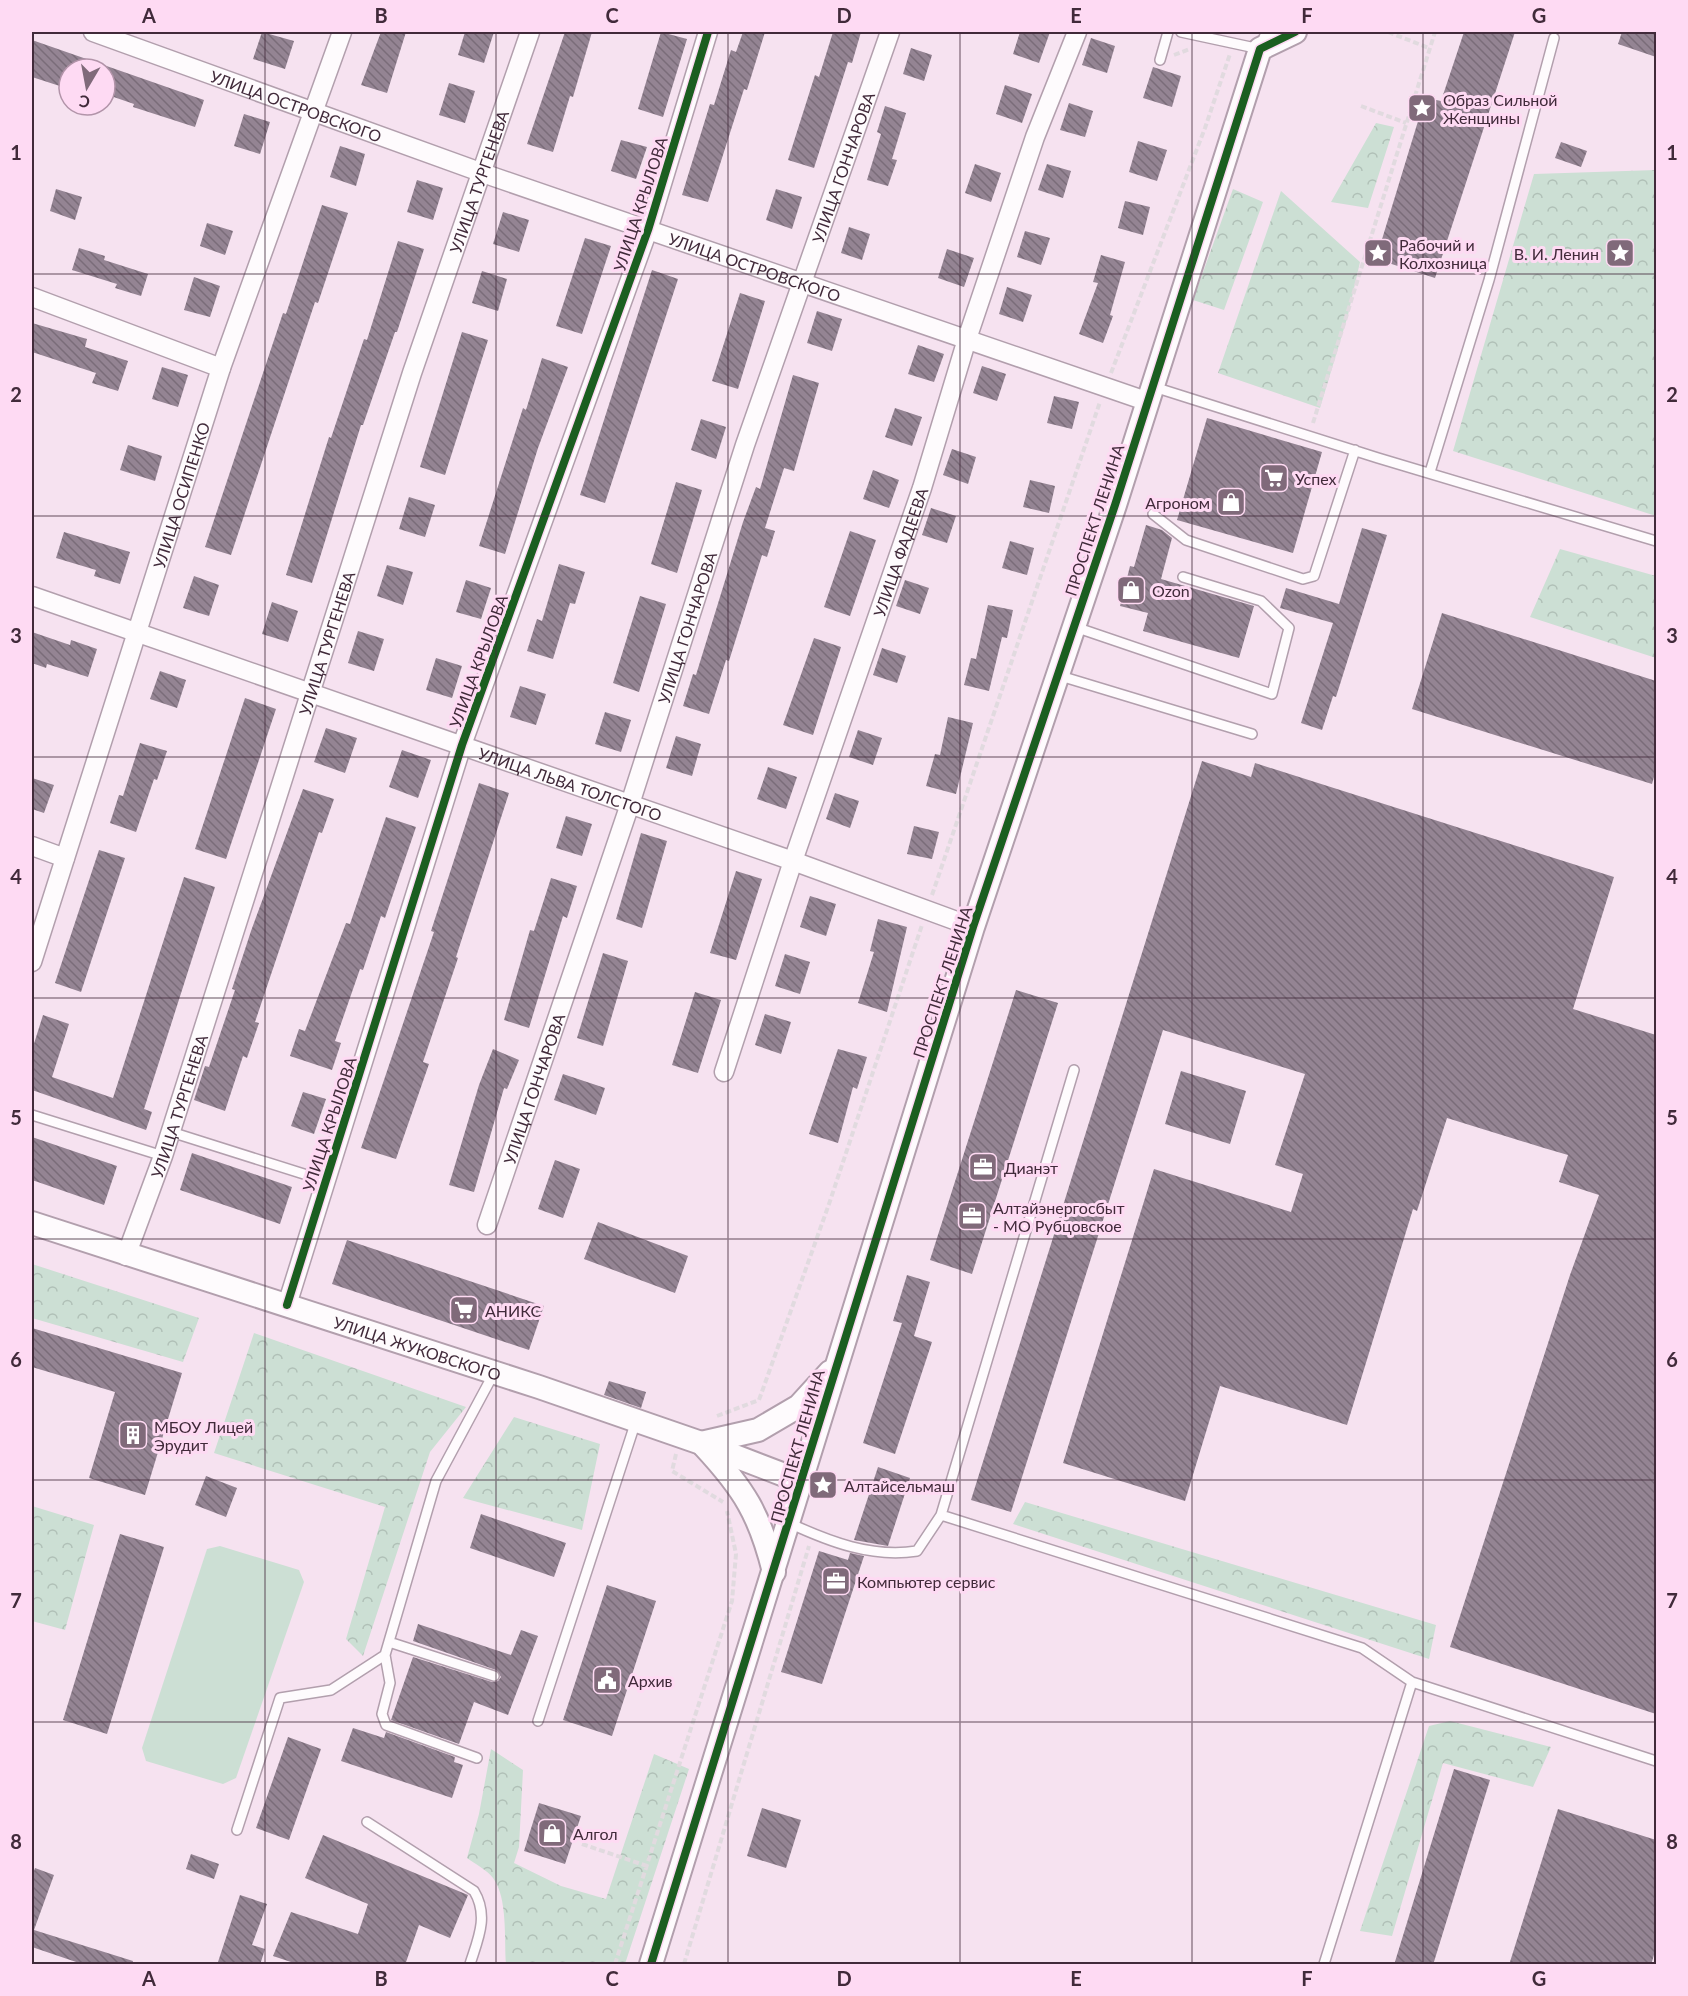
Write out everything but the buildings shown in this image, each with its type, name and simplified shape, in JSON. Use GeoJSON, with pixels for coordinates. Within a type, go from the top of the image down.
{"type":"FeatureCollection","features":[{"type":"Feature","properties":{"kind":"street","name":"УЛИЦА ОСТРОВСКОГО"},"geometry":{"type":"LineString","coordinates":[[93,32],[482,172],[1106,387],[1149,393]]}},
{"type":"Feature","properties":{"kind":"street","name":"УЛИЦА ОСИПЕНКО"},"geometry":{"type":"LineString","coordinates":[[32,962],[221,368],[342,32]]}},
{"type":"Feature","properties":{"kind":"street","name":"УЛИЦА ТУРГЕНЕВА"},"geometry":{"type":"LineString","coordinates":[[126,1256],[171,1132],[412,373],[530,32]]}},
{"type":"Feature","properties":{"kind":"street","name":"УЛИЦА КРЫЛОВА"},"geometry":{"type":"LineString","coordinates":[[287,1305],[462,745],[648,230],[708,32]]}},
{"type":"Feature","properties":{"kind":"street","name":"УЛИЦА ГОНЧАРОВА"},"geometry":{"type":"LineString","coordinates":[[487,1225],[630,804],[745,445],[890,32]]}},
{"type":"Feature","properties":{"kind":"street","name":"УЛИЦА ФАДЕЕВА"},"geometry":{"type":"LineString","coordinates":[[724,1072],[793,861],[922,488],[967,339],[1035,137],[1077,32]]}},
{"type":"Feature","properties":{"kind":"street"},"geometry":{"type":"LineString","coordinates":[[1263,40],[1295,32]]}},
{"type":"Feature","properties":{"kind":"street","name":"ПРОСПЕКТ ЛЕНИНА"},"geometry":{"type":"LineString","coordinates":[[651,1965],[973,927],[1115,505],[1263,40]]}},
{"type":"Feature","properties":{"kind":"street"},"geometry":{"type":"LineString","coordinates":[[32,297],[221,368]]}},
{"type":"Feature","properties":{"kind":"street","name":"УЛИЦА ЛЬВА ТОЛСТОГО"},"geometry":{"type":"LineString","coordinates":[[32,596],[793,861],[973,927]]}},
{"type":"Feature","properties":{"kind":"street"},"geometry":{"type":"LineString","coordinates":[[32,846],[65,858]]}},
{"type":"Feature","properties":{"kind":"street","name":"УЛИЦА ЖУКОВСКОГО"},"geometry":{"type":"LineString","coordinates":[[32,1223],[126,1256],[287,1305],[494,1373],[701,1443],[800,1481]]}},
{"type":"Feature","properties":{"kind":"street"},"geometry":{"type":"LineString","coordinates":[[701,1443],[758,1430],[799,1406],[835,1366]]}},
{"type":"Feature","properties":{"kind":"street"},"geometry":{"type":"LineString","coordinates":[[701,1443],[733,1477],[756,1514],[774,1572]]}},
{"type":"Feature","properties":{"kind":"lane"},"geometry":{"type":"LineString","coordinates":[[1160,60],[1168,32]]}},
{"type":"Feature","properties":{"kind":"lane"},"geometry":{"type":"LineString","coordinates":[[1181,32],[1215,38],[1233,45],[1263,40]]}},
{"type":"Feature","properties":{"kind":"lane"},"geometry":{"type":"LineString","coordinates":[[1430,472],[1489,280],[1554,38]]}},
{"type":"Feature","properties":{"kind":"lane"},"geometry":{"type":"LineString","coordinates":[[1149,393],[1310,436],[1656,542]]}},
{"type":"Feature","properties":{"kind":"lane"},"geometry":{"type":"LineString","coordinates":[[1153,514],[1186,540],[1303,579],[1314,576],[1355,450]]}},
{"type":"Feature","properties":{"kind":"lane"},"geometry":{"type":"LineString","coordinates":[[1073,627],[1272,694],[1289,628],[1261,601],[1183,577]]}},
{"type":"Feature","properties":{"kind":"lane"},"geometry":{"type":"LineString","coordinates":[[1057,675],[1252,734]]}},
{"type":"Feature","properties":{"kind":"lane"},"geometry":{"type":"LineString","coordinates":[[789,1523],[813,1534],[858,1549],[892,1555],[917,1551],[941,1515],[1074,1070]]}},
{"type":"Feature","properties":{"kind":"lane"},"geometry":{"type":"LineString","coordinates":[[32,1115],[163,1156]]}},
{"type":"Feature","properties":{"kind":"lane"},"geometry":{"type":"LineString","coordinates":[[171,1132],[326,1181]]}},
{"type":"Feature","properties":{"kind":"lane"},"geometry":{"type":"LineString","coordinates":[[477,1758],[386,1725],[382,1714],[390,1683],[385,1655],[436,1481],[494,1373]]}},
{"type":"Feature","properties":{"kind":"lane"},"geometry":{"type":"LineString","coordinates":[[538,1721],[636,1421]]}},
{"type":"Feature","properties":{"kind":"lane"},"geometry":{"type":"LineString","coordinates":[[941,1515],[1362,1648],[1412,1682],[1656,1761]]}},
{"type":"Feature","properties":{"kind":"lane"},"geometry":{"type":"LineString","coordinates":[[389,1642],[494,1676]]}},
{"type":"Feature","properties":{"kind":"lane"},"geometry":{"type":"LineString","coordinates":[[237,1830],[280,1698],[331,1690],[385,1655]]}},
{"type":"Feature","properties":{"kind":"lane"},"geometry":{"type":"LineString","coordinates":[[1324,1965],[1412,1682]]}},
{"type":"Feature","properties":{"kind":"lane"},"geometry":{"type":"LineString","coordinates":[[367,1822],[474,1891],[482,1905],[482,1927],[470,1965]]}},
{"type":"Feature","properties":{"kind":"path"},"geometry":{"type":"LineString","coordinates":[[1388,32],[1430,48]]}},
{"type":"Feature","properties":{"kind":"path"},"geometry":{"type":"LineString","coordinates":[[1310,436],[1435,32]]}},
{"type":"Feature","properties":{"kind":"path"},"geometry":{"type":"LineString","coordinates":[[1160,60],[1215,38]]}},
{"type":"Feature","properties":{"kind":"path"},"geometry":{"type":"LineString","coordinates":[[711,1419],[759,1400],[829,1204],[926,910],[1106,387],[1205,128],[1233,45]]}},
{"type":"Feature","properties":{"kind":"path"},"geometry":{"type":"LineString","coordinates":[[1361,106],[1406,123]]}},
{"type":"Feature","properties":{"kind":"path"},"geometry":{"type":"LineString","coordinates":[[615,1965],[732,1601],[736,1554],[725,1503],[672,1471],[680,1437]]}},
{"type":"Feature","properties":{"kind":"path"},"geometry":{"type":"LineString","coordinates":[[684,1965],[813,1534]]}},
{"type":"Feature","properties":{"kind":"path"},"geometry":{"type":"LineString","coordinates":[[582,1844],[646,1866]]}},
{"type":"Feature","properties":{"kind":"green space"},"geometry":{"type":"Polygon","coordinates":[[[1376,123],[1394,127],[1368,208],[1331,202],[1376,123]]]}},
{"type":"Feature","properties":{"kind":"green space"},"geometry":{"type":"Polygon","coordinates":[[[1656,170],[1656,516],[1453,451],[1534,174],[1656,170]]]}},
{"type":"Feature","properties":{"kind":"green space"},"geometry":{"type":"Polygon","coordinates":[[[1233,189],[1263,202],[1224,310],[1193,300],[1233,189]]]}},
{"type":"Feature","properties":{"kind":"green space"},"geometry":{"type":"Polygon","coordinates":[[[1281,191],[1360,262],[1348,315],[1320,408],[1218,373],[1281,191]]]}},
{"type":"Feature","properties":{"kind":"green space"},"geometry":{"type":"Polygon","coordinates":[[[1560,549],[1656,576],[1656,658],[1530,617],[1560,549]]]}},
{"type":"Feature","properties":{"kind":"green space"},"geometry":{"type":"Polygon","coordinates":[[[32,1264],[199,1318],[183,1362],[32,1318],[32,1264]]]}},
{"type":"Feature","properties":{"kind":"green space"},"geometry":{"type":"Polygon","coordinates":[[[254,1333],[466,1407],[430,1452],[363,1656],[346,1639],[385,1507],[214,1453],[254,1333]]]}},
{"type":"Feature","properties":{"kind":"green space"},"geometry":{"type":"Polygon","coordinates":[[[514,1417],[600,1444],[582,1530],[463,1498],[514,1417]]]}},
{"type":"Feature","properties":{"kind":"green space"},"geometry":{"type":"Polygon","coordinates":[[[1025,1502],[1436,1625],[1429,1659],[1013,1524],[1025,1502]]]}},
{"type":"Feature","properties":{"kind":"green space"},"geometry":{"type":"Polygon","coordinates":[[[32,1506],[94,1525],[65,1630],[32,1621],[32,1506]]]}},
{"type":"Feature","properties":{"kind":"green space"},"geometry":{"type":"Polygon","coordinates":[[[220,1546],[299,1570],[304,1582],[236,1778],[223,1784],[146,1761],[142,1748],[207,1549],[220,1546]]]}},
{"type":"Feature","properties":{"kind":"green space"},"geometry":{"type":"Polygon","coordinates":[[[1450,1721],[1551,1747],[1533,1787],[1443,1763],[1392,1936],[1360,1931],[1429,1726],[1450,1721]]]}},
{"type":"Feature","properties":{"kind":"green space"},"geometry":{"type":"Polygon","coordinates":[[[491,1749],[523,1770],[519,1847],[514,1863],[561,1886],[606,1899],[654,1754],[689,1769],[625,1964],[506,1964],[503,1907],[498,1886],[488,1872],[467,1858],[479,1814],[491,1749]]]}},
{"type":"Feature","properties":{"kind":"cycle path"},"geometry":{"type":"LineString","coordinates":[[287,1305],[462,745],[648,230],[708,32]]}},
{"type":"Feature","properties":{"kind":"cycle path"},"geometry":{"type":"LineString","coordinates":[[651,1964],[973,927],[1115,505],[1260,49],[1295,32]]}},
{"type":"Feature","properties":{"kind":"place","name":"Образ Сильной Женщины"},"geometry":{"type":"Point","coordinates":[1422,108]}},
{"type":"Feature","properties":{"kind":"place","name":"Рабочий и Колхозница"},"geometry":{"type":"Point","coordinates":[1378,253]}},
{"type":"Feature","properties":{"kind":"place","name":"В. И. Ленин"},"geometry":{"type":"Point","coordinates":[1620,253]}},
{"type":"Feature","properties":{"kind":"place","name":"Успех"},"geometry":{"type":"Point","coordinates":[1274,478]}},
{"type":"Feature","properties":{"kind":"place","name":"Агроном"},"geometry":{"type":"Point","coordinates":[1231,502]}},
{"type":"Feature","properties":{"kind":"place","name":"Ozon"},"geometry":{"type":"Point","coordinates":[1131,590]}},
{"type":"Feature","properties":{"kind":"place","name":"Дианэт"},"geometry":{"type":"Point","coordinates":[983,1167]}},
{"type":"Feature","properties":{"kind":"place","name":"Алтайэнергосбыт - МО Рубцовское"},"geometry":{"type":"Point","coordinates":[972,1216]}},
{"type":"Feature","properties":{"kind":"place","name":"АНИКС"},"geometry":{"type":"Point","coordinates":[464,1310]}},
{"type":"Feature","properties":{"kind":"place","name":"МБОУ Лицей Эрудит"},"geometry":{"type":"Point","coordinates":[133,1435]}},
{"type":"Feature","properties":{"kind":"place","name":"Алтайсельмаш"},"geometry":{"type":"Point","coordinates":[823,1485]}},
{"type":"Feature","properties":{"kind":"place","name":"Компьютер сервис"},"geometry":{"type":"Point","coordinates":[836,1581]}},
{"type":"Feature","properties":{"kind":"place","name":"Архив"},"geometry":{"type":"Point","coordinates":[607,1680]}},
{"type":"Feature","properties":{"kind":"place","name":"Алгол"},"geometry":{"type":"Point","coordinates":[552,1833]}}]}
